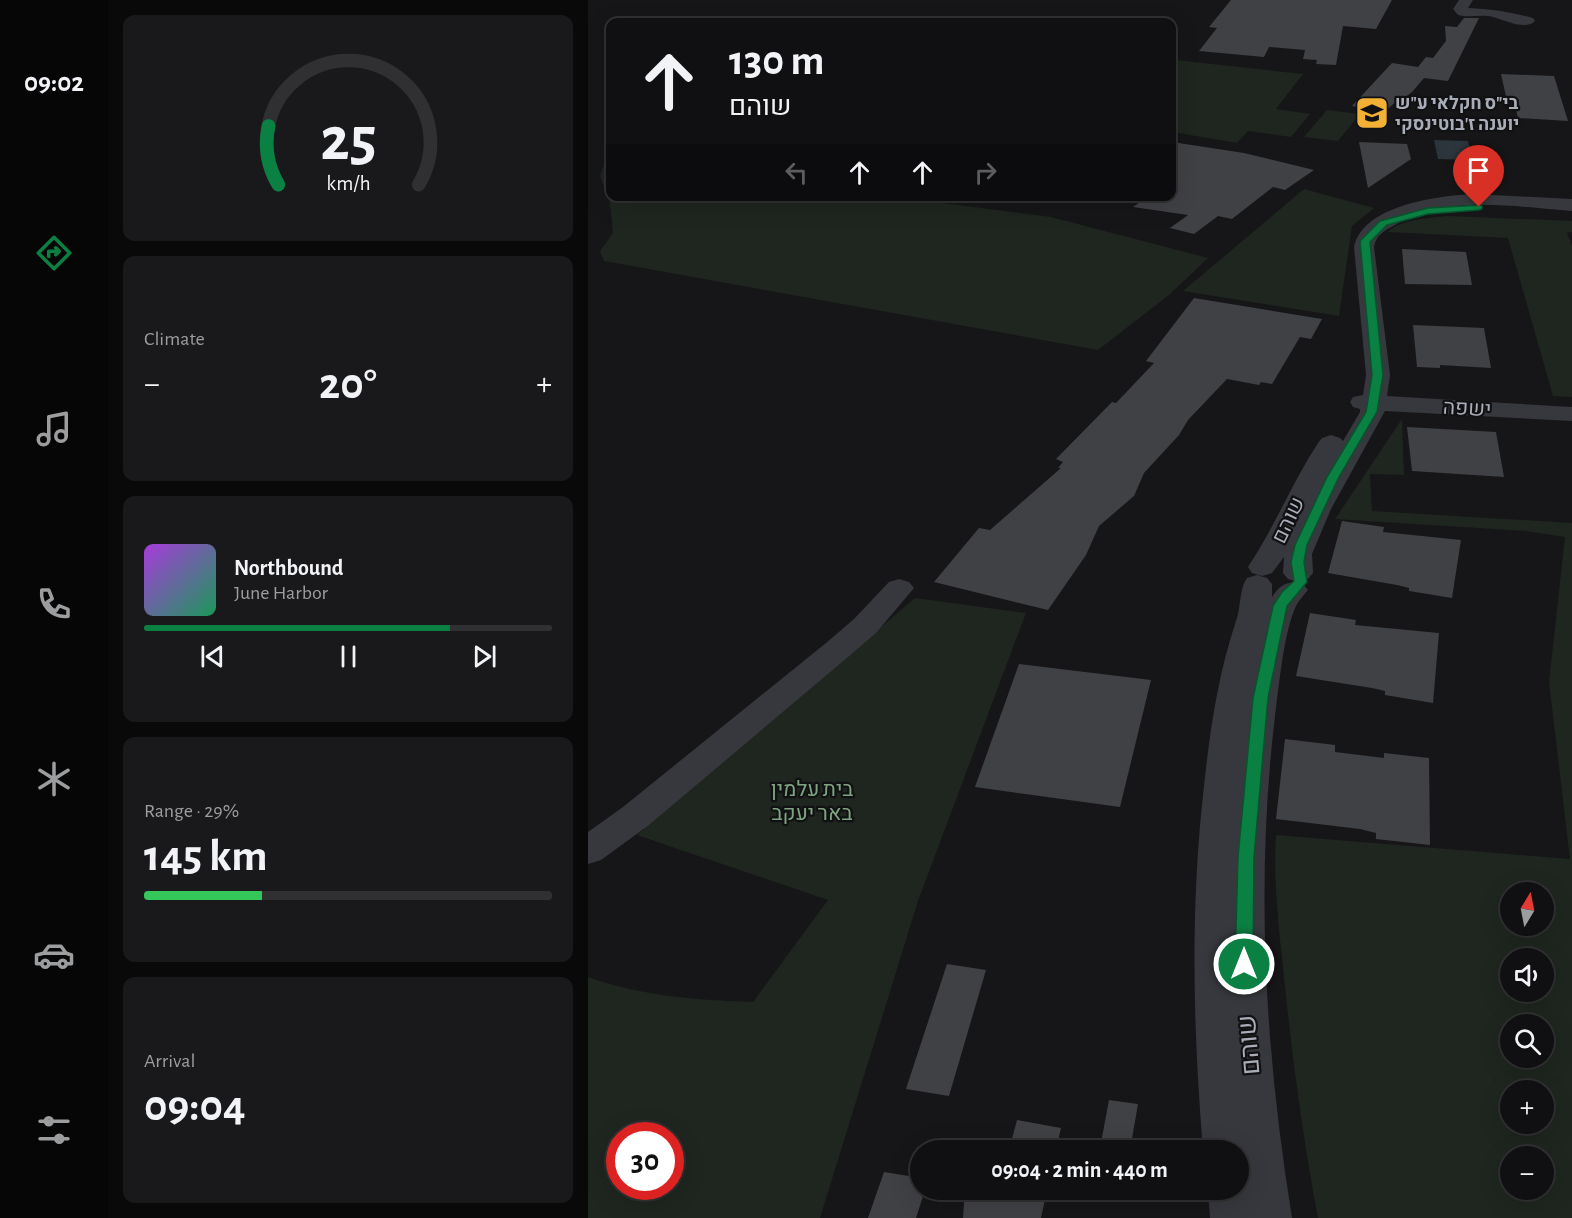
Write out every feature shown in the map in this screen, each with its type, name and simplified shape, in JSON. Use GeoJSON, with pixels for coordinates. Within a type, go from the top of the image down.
{"type":"FeatureCollection","features":[{"type":"Feature","properties":{"kind":"street"},"geometry":{"type":"LineString","coordinates":[[1466,0],[1460,9],[1463,12],[1497,14],[1505,18],[1528,21]]}},
{"type":"Feature","properties":{"kind":"street"},"geometry":{"type":"LineString","coordinates":[[1497,14],[1506,0]]}},
{"type":"Feature","properties":{"kind":"street","name":"שוהם"},"geometry":{"type":"LineString","coordinates":[[1269,1218],[1247,1043],[1244,901],[1249,809],[1260,698],[1280,606],[1295,581],[1298,554],[1317,509],[1342,460],[1365,425],[1378,375],[1364,247],[1368,236],[1383,223],[1403,211],[1439,202],[1477,201],[1572,205]]}},
{"type":"Feature","properties":{"kind":"street"},"geometry":{"type":"LineString","coordinates":[[1383,223],[1452,208],[1572,211]]}},
{"type":"Feature","properties":{"kind":"street","name":"שוהם"},"geometry":{"type":"LineString","coordinates":[[1224,1140],[1213,1007],[1213,857],[1225,748],[1241,653],[1258,594],[1259,575],[1316,466],[1371,396]]}},
{"type":"Feature","properties":{"kind":"street","name":"ישפה"},"geometry":{"type":"LineString","coordinates":[[1371,396],[1572,414]]}},
{"type":"Feature","properties":{"kind":"street"},"geometry":{"type":"LineString","coordinates":[[1259,575],[1271,591],[1295,581]]}},
{"type":"Feature","properties":{"kind":"street"},"geometry":{"type":"LineString","coordinates":[[588,851],[636,816],[837,650],[865,626],[898,588]]}},
{"type":"Feature","properties":{"kind":"street"},"geometry":{"type":"LineString","coordinates":[[1231,1200],[1233,1218]]}},
{"type":"Feature","properties":{"kind":"green space"},"geometry":{"type":"Polygon","coordinates":[[[1176,60],[1303,74],[1276,109],[1310,114],[1291,137],[1248,131],[1237,143],[1176,133],[1176,60]]]}},
{"type":"Feature","properties":{"kind":"green space"},"geometry":{"type":"Polygon","coordinates":[[[1327,110],[1360,114],[1338,141],[1304,137],[1327,110]]]}},
{"type":"Feature","properties":{"kind":"green space"},"geometry":{"type":"Polygon","coordinates":[[[606,158],[606,192],[600,176],[606,158]]]}},
{"type":"Feature","properties":{"kind":"green space"},"geometry":{"type":"Polygon","coordinates":[[[1304,189],[1374,208],[1352,226],[1339,316],[1183,291],[1304,189]]]}},
{"type":"Feature","properties":{"kind":"green space"},"geometry":{"type":"Polygon","coordinates":[[[609,201],[926,201],[1051,217],[1208,258],[1169,295],[1098,350],[604,261],[600,251],[613,233],[609,201]]]}},
{"type":"Feature","properties":{"kind":"green space"},"geometry":{"type":"Polygon","coordinates":[[[1448,216],[1572,221],[1572,232],[1567,233],[1572,246],[1572,397],[1553,396],[1508,238],[1388,232],[1408,222],[1448,216]]]}},
{"type":"Feature","properties":{"kind":"green space"},"geometry":{"type":"Polygon","coordinates":[[[1402,419],[1404,475],[1370,474],[1372,511],[1572,523],[1572,1218],[1318,1218],[1287,1007],[1277,906],[1276,835],[1570,859],[1549,682],[1565,537],[1526,531],[1335,519],[1402,419]]]}},
{"type":"Feature","properties":{"kind":"green space","name":"בית עלמין באר יעקב"},"geometry":{"type":"Polygon","coordinates":[[[915,598],[1026,613],[918,901],[820,1218],[588,1218],[588,977],[649,993],[753,1002],[828,900],[637,835],[915,598]]]}},
{"type":"Feature","properties":{"kind":"shaded area"},"geometry":{"type":"Polygon","coordinates":[[[1434,140],[1468,141],[1473,160],[1438,159],[1434,140]]]}},
{"type":"Feature","properties":{"kind":"building"},"geometry":{"type":"Polygon","coordinates":[[[1231,0],[1392,0],[1376,29],[1343,26],[1336,65],[1316,64],[1317,60],[1303,59],[1305,50],[1269,47],[1264,57],[1199,51],[1217,28],[1209,27],[1231,0]]]}},
{"type":"Feature","properties":{"kind":"building"},"geometry":{"type":"Polygon","coordinates":[[[1464,18],[1479,18],[1448,81],[1424,78],[1412,92],[1385,111],[1352,106],[1392,63],[1418,67],[1426,57],[1433,58],[1446,41],[1445,26],[1457,27],[1464,18]]]}},
{"type":"Feature","properties":{"kind":"building"},"geometry":{"type":"Polygon","coordinates":[[[1501,74],[1554,76],[1568,121],[1518,118],[1514,101],[1507,101],[1501,74]]]}},
{"type":"Feature","properties":{"kind":"building"},"geometry":{"type":"Polygon","coordinates":[[[1359,142],[1407,144],[1411,159],[1368,188],[1359,142]]]}},
{"type":"Feature","properties":{"kind":"building"},"geometry":{"type":"Polygon","coordinates":[[[1176,143],[1244,153],[1314,170],[1285,190],[1273,187],[1232,219],[1218,216],[1194,234],[1170,228],[1188,215],[1133,207],[1142,201],[1176,201],[1176,143]]]}},
{"type":"Feature","properties":{"kind":"building"},"geometry":{"type":"Polygon","coordinates":[[[1402,249],[1466,252],[1472,285],[1405,284],[1402,249]]]}},
{"type":"Feature","properties":{"kind":"building"},"geometry":{"type":"Polygon","coordinates":[[[1194,298],[1322,319],[1311,339],[1300,337],[1272,384],[1261,382],[1259,385],[1227,379],[1188,420],[1179,435],[1144,473],[1134,496],[1099,526],[1086,555],[1048,610],[934,582],[979,528],[990,530],[1061,468],[1058,468],[1063,462],[1056,459],[1112,402],[1116,403],[1154,363],[1146,361],[1194,298]]]}},
{"type":"Feature","properties":{"kind":"building"},"geometry":{"type":"Polygon","coordinates":[[[1413,325],[1484,328],[1491,368],[1440,365],[1440,368],[1417,367],[1413,325]]]}},
{"type":"Feature","properties":{"kind":"building"},"geometry":{"type":"Polygon","coordinates":[[[1407,427],[1496,432],[1504,477],[1412,471],[1407,427]]]}},
{"type":"Feature","properties":{"kind":"building"},"geometry":{"type":"Polygon","coordinates":[[[1342,521],[1384,527],[1383,532],[1461,540],[1452,598],[1409,591],[1409,588],[1397,585],[1328,573],[1342,521]]]}},
{"type":"Feature","properties":{"kind":"building"},"geometry":{"type":"Polygon","coordinates":[[[1310,613],[1356,620],[1355,625],[1439,633],[1433,703],[1385,695],[1385,691],[1372,688],[1296,676],[1310,613]]]}},
{"type":"Feature","properties":{"kind":"building"},"geometry":{"type":"Polygon","coordinates":[[[1019,664],[1151,680],[1120,807],[975,787],[1019,664]]]}},
{"type":"Feature","properties":{"kind":"building"},"geometry":{"type":"Polygon","coordinates":[[[1285,739],[1335,745],[1335,752],[1384,758],[1384,753],[1429,758],[1430,845],[1376,839],[1376,833],[1360,829],[1276,819],[1285,739]]]}},
{"type":"Feature","properties":{"kind":"building"},"geometry":{"type":"Polygon","coordinates":[[[947,964],[986,970],[949,1096],[906,1089],[947,964]]]}},
{"type":"Feature","properties":{"kind":"building"},"geometry":{"type":"Polygon","coordinates":[[[1109,1100],[1138,1104],[1132,1140],[1102,1140],[1109,1100]]]}},
{"type":"Feature","properties":{"kind":"building"},"geometry":{"type":"Polygon","coordinates":[[[1017,1120],[1061,1128],[1058,1140],[1012,1140],[1017,1120]]]}},
{"type":"Feature","properties":{"kind":"building"},"geometry":{"type":"Polygon","coordinates":[[[884,1172],[910,1176],[910,1200],[922,1200],[916,1218],[868,1218],[884,1172]]]}},
{"type":"Feature","properties":{"kind":"building"},"geometry":{"type":"Polygon","coordinates":[[[964,1200],[1045,1200],[1041,1218],[963,1218],[964,1200]]]}},
{"type":"Feature","properties":{"kind":"place","name":"בי\"ס חקלאי ע\"ש יוענה ז'בוטינסקי"},"geometry":{"type":"Point","coordinates":[1372,113]}},
{"type":"Feature","properties":{"kind":"route"},"geometry":{"type":"LineString","coordinates":[[1244,964],[1244,901],[1253,766],[1260,698],[1280,606],[1287,595],[1301,582],[1297,562],[1301,545],[1342,460],[1372,412],[1378,375],[1365,241],[1372,231],[1383,223],[1428,211],[1479,207]]}}]}
